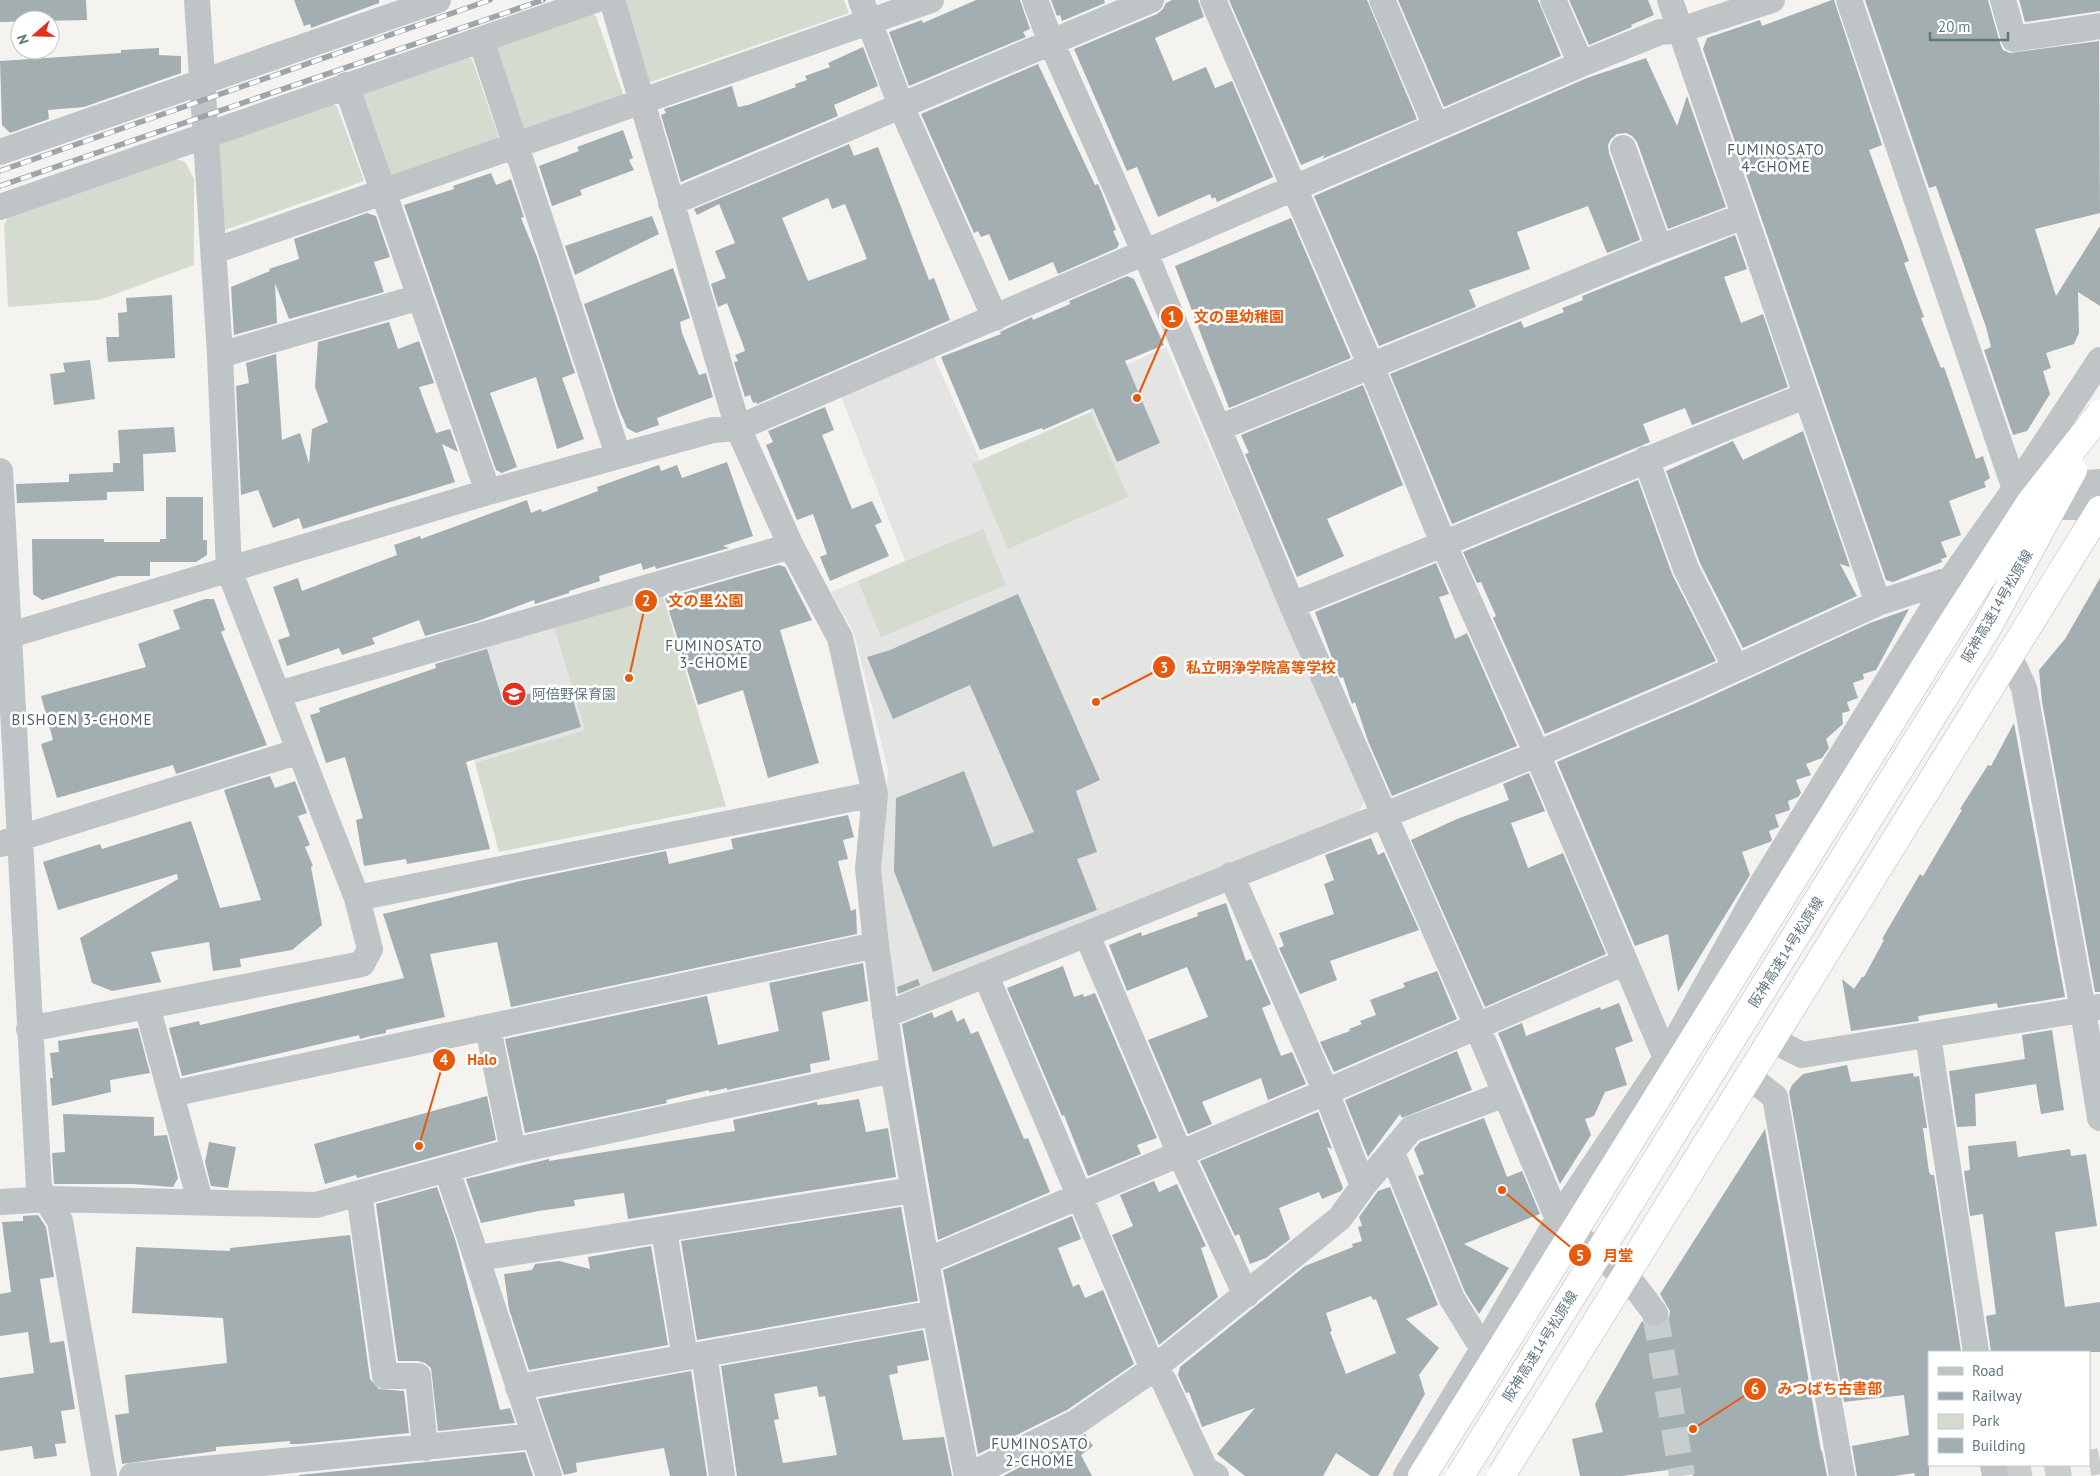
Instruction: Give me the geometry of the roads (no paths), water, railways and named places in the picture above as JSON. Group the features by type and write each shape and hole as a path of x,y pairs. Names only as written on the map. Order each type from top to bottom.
{"highway":[{"path":"1422,1476 1946,633 2030,503 2100,414"},
{"name":"阪神高速14号松原線","path":"1460,1476 1987,628 2100,420"},
{"path":"1501,1476 2100,509"}],"street":[{"path":"29,1029 362,964 370,948 357,898 230,570 220,355 198,0"},
{"path":"0,152 202,80 438,0"},
{"path":"0,207 346,85 596,0"},
{"path":"612,0 738,428 791,546 840,638 875,794 868,869 893,1070 935,1313 968,1476 1075,1424 1153,1369 1340,1218 1363,1186 1411,1129 1505,1094"},
{"path":"214,251 383,190 642,101 866,11 931,0"},
{"path":"1035,0 1050,42 1145,253 1292,605 1475,1022 1558,1219 1633,1284 1655,1313"},
{"path":"671,203 1151,0"},
{"path":"1213,0 1371,366 1444,544 1537,754 1666,1058"},
{"path":"1382,0 1436,126"},
{"path":"1553,0 1581,64"},
{"path":"1670,0 1805,396 1878,603"},
{"path":"4,637 488,492 713,430 738,428 1581,64 1660,32 1680,30 1772,0"},
{"path":"1849,0 2009,498"},
{"path":"2003,0 2014,39 2100,26"},
{"path":"866,11 901,106 995,318"},
{"path":"481,40 618,455"},
{"path":"346,85 488,492"},
{"path":"1623,148 1659,248"},
{"path":"1219,428 1659,248 1744,216"},
{"path":"220,355 420,297"},
{"path":"1406,1476 1483,1349 1558,1219 1666,1058 1763,882 1951,580 2009,498 2100,360"},
{"path":"1292,605 1444,544 1646,459 1805,396"},
{"path":"1646,459 1686,569 1736,668"},
{"path":"0,471 10,841 29,1029 39,1188 60,1220 104,1476"},
{"path":"2009,498 2100,482"},
{"path":"2009,498 2100,509"},
{"path":"1515,1476 2015,668 2100,526"},
{"path":"278,694 791,546"},
{"path":"885,1015 986,976 1384,813 1537,754 1736,668 1878,603 1951,580"},
{"path":"2015,668 2024,688 2092,1009 2100,1118"},
{"path":"10,841 300,751"},
{"path":"357,898 875,794"},
{"path":"1231,875 1326,1092 1363,1186"},
{"path":"1087,935 1180,1154 1246,1295"},
{"path":"171,1094 876,945"},
{"path":"926,1261 1326,1092 1475,1022 1625,962"},
{"path":"986,976 1153,1369 1164,1381 1207,1474"},
{"path":"147,1006 200,1201"},
{"path":"1782,1045 1802,1055 2092,1009"},
{"path":"488,1028 513,1152"},
{"path":"1928,1036 1976,1351"},
{"path":"0,1202 48,1199 316,1205 513,1152 893,1070"},
{"path":"1757,1083 1776,1097 1842,1476"},
{"path":"1392,1153 1452,1299 1483,1349"},
{"path":"447,1171 478,1258 518,1387 549,1476"},
{"path":"478,1258 664,1231 913,1190"},
{"path":"359,1194 385,1376 418,1376 425,1448"},
{"path":"664,1231 722,1476"},
{"path":"518,1387 935,1313"},
{"path":"132,1476 535,1436"}],"tunnel":[{"path":"1655,1313 1682,1476"},
{"path":"2090,1463 2100,1461"},
{"path":"2006,1476 2070,1466"}],"railway":[{"path":"0,171 490,0"},
{"path":"0,186 543,0"}],"place":[{"name":"文の里幼稚園","path":"1137,398"},
{"name":"文の里公園","path":"629,678"},
{"name":"阿倍野保育園","path":"514,694"},
{"name":"私立明浄学院高等学校","path":"1096,702"},
{"name":"Halo","path":"419,1146"},
{"name":"月堂","path":"1502,1190"},
{"name":"みつばち古書部","path":"1693,1429"}],"district":[{"name":"FUMINOSATO 4-CHOME","path":"1776,158"},
{"name":"FUMINOSATO 3-CHOME","path":"714,654"},
{"name":"BISHOEN 3-CHOME","path":"82,720"},
{"name":"FUMINOSATO 2-CHOME","path":"1040,1452"}]}
